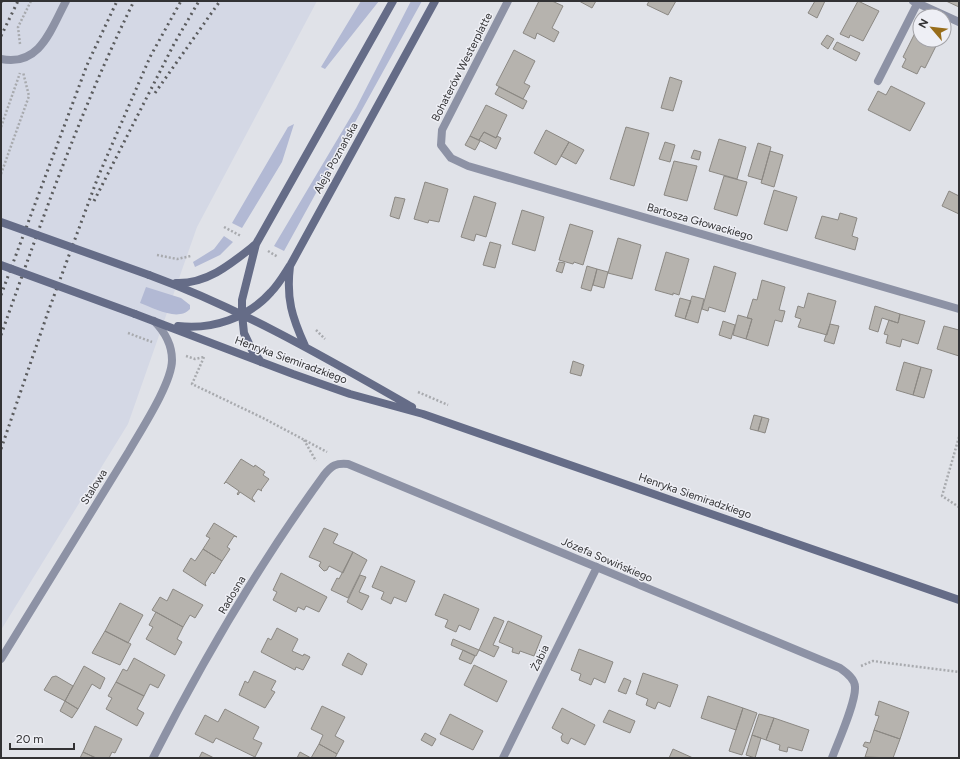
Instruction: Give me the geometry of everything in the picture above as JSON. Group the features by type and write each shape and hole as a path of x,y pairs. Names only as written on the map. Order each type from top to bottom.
{"main road":[{"path":"262,362 252,350 244,334 242,314 242,300 256,244 393,1"},
{"name":"Aleja Poznańska","path":"154,321 175,326 197,327 219,324 252,309 272,292 291,264 435,1"},
{"name":"Henryka Siemiradzkiego","path":"1,222 170,283 242,314 305,346 423,414"},
{"path":"170,283 191,282 210,276 227,266 256,244"},
{"name":"Henryka Siemiradzkiego","path":"291,264 288,283 292,318 305,346"},
{"path":"1,265 154,321"},
{"name":"Henryka Siemiradzkiego","path":"154,321 350,394 423,414 959,600"}],"street":[{"path":"1,59 21,60 36,52 48,36 66,1"},
{"name":"Bohaterów Westerplatte","path":"441,145 442,130 447,119 508,1"},
{"path":"878,81 915,2 959,22"},
{"name":"Bartosza Głowackiego","path":"441,145 444,151 451,158 468,166 959,309"},
{"name":"Stalowa","path":"1,659 129,451 146,421 170,372 172,360 168,342 161,328 154,321"},
{"name":"Radosna","path":"153,758 196,676 275,545 324,475 334,464 348,464"},
{"name":"Józefa Sowińskiego","path":"348,464 840,668 853,681"},
{"name":"Żabia","path":"503,758 597,567"},
{"path":"832,758 853,699 855,686 853,681"}],"path":[{"path":"20,48 18,27 31,1"},
{"path":"1,127 22,69 29,96 1,174"},
{"path":"157,255 177,259 191,256"},
{"path":"314,328 330,344"},
{"path":"204,357 192,384 304,439 348,464"},
{"path":"415,390 455,408"},
{"path":"959,437 942,496 959,507"},
{"path":"304,439 324,475"},
{"path":"853,681 859,667 873,661 959,672"}],"shaded area":[{"path":"1,1 317,1 197,227 128,424 1,630"},
{"path":"361,1 379,1 325,69 321,67"},
{"path":"411,1 422,1 284,251 274,246 356,108"},
{"path":"294,124 282,162 242,228 232,223 288,127"},
{"path":"224,236 233,242 220,255 195,267 193,262 214,249"},
{"path":"146,287 181,298 190,305 190,309 185,313 173,314 159,311 140,303"}],"building":[{"path":"539,1 552,1 563,6 552,28 559,32 554,42 537,33 535,39 523,33"},
{"path":"579,1 596,1 592,8"},
{"path":"649,1 676,1 668,15 647,5"},
{"path":"815,1 825,1 817,18 808,13"},
{"path":"858,1 879,11 863,41 850,35 849,38 840,34"},
{"path":"946,1 959,1 959,7"},
{"path":"827,35 834,39 828,49 821,44"},
{"path":"912,39 912,48 935,48 925,68 921,66 917,74 902,67 906,59 903,57"},
{"path":"837,42 860,53 856,61 833,49"},
{"path":"514,50 535,61 524,83 530,86 523,99 496,85"},
{"path":"670,77 682,81 673,111 661,108"},
{"path":"891,86 925,103 910,131 868,110 878,91 886,95"},
{"path":"499,87 527,101 523,109 495,94"},
{"path":"486,105 507,115 496,138 484,132 479,140 470,136"},
{"path":"626,127 649,133 634,186 610,179"},
{"path":"546,130 569,142 556,165 534,153"},
{"path":"484,132 496,138 497,136 501,138 496,149 479,140"},
{"path":"470,136 480,141 475,150 465,145"},
{"path":"719,139 746,147 737,179 709,171"},
{"path":"569,142 584,150 576,164 561,156"},
{"path":"665,142 675,145 670,162 659,159"},
{"path":"758,143 771,147 762,180 748,176"},
{"path":"694,150 701,152 699,160 691,158"},
{"path":"770,151 783,155 774,187 761,183"},
{"path":"674,161 697,166 687,201 664,195"},
{"path":"724,176 747,182 737,216 714,209"},
{"path":"425,182 448,189 439,222 429,220 428,223 414,219"},
{"path":"774,190 797,197 787,231 764,224"},
{"path":"949,191 959,196 959,214 942,206"},
{"path":"474,196 496,203 486,237 476,234 474,241 461,237"},
{"path":"395,197 405,199 399,219 390,216"},
{"path":"522,210 544,217 535,251 512,244"},
{"path":"840,213 857,218 852,236 858,238 855,250 815,238 822,216 838,220"},
{"path":"570,224 593,231 583,265 559,260"},
{"path":"618,238 641,245 632,279 608,273"},
{"path":"490,242 501,245 495,268 483,265"},
{"path":"666,252 689,259 679,295 673,293 673,295 655,290"},
{"path":"559,262 565,263 562,273 556,271"},
{"path":"587,266 597,269 591,291 581,288"},
{"path":"714,266 736,273 725,312 709,307 708,311 702,309"},
{"path":"597,269 608,272 604,288 593,285"},
{"path":"762,280 785,287 779,310 785,311 782,322 775,320 768,346 746,339 752,319 747,318 753,299 757,300"},
{"path":"808,293 836,301 827,335 798,327 801,319 795,317 798,306 804,308"},
{"path":"692,296 704,299 698,323 685,319"},
{"path":"680,298 691,301 685,319 675,316"},
{"path":"875,306 900,314 898,323 882,318 878,332 869,329"},
{"path":"900,314 925,321 918,344 902,339 900,347 886,343 888,335 884,334 889,320 898,323"},
{"path":"738,315 752,319 746,339 733,335"},
{"path":"723,321 735,325 731,339 719,335"},
{"path":"830,324 839,326 834,344 824,341"},
{"path":"944,326 959,330 959,356 937,349"},
{"path":"573,361 584,365 581,376 570,373"},
{"path":"904,362 921,367 913,395 896,390"},
{"path":"921,367 932,370 924,398 913,395"},
{"path":"754,415 762,417 758,431 750,429"},
{"path":"762,417 769,419 765,433 758,431"},
{"path":"241,459 254,467 255,465 265,472 263,475 269,479 261,490 262,491 258,489 252,498 255,502 240,492 238,495 237,494 239,491 226,482 224,484"},
{"path":"214,523 237,537 234,536 227,547 230,549 222,561 203,549 210,538 206,536"},
{"path":"324,528 338,534 333,543 353,552 343,573 329,566 327,570 324,571 319,566 321,562 309,557"},
{"path":"203,549 222,561 214,574 212,572 205,583 206,586 183,571 191,558 195,561"},
{"path":"353,552 367,560 348,598 331,590 337,578 339,579"},
{"path":"381,566 415,581 406,602 394,597 391,604 381,599 384,592 372,587"},
{"path":"281,573 327,597 319,612 306,606 304,610 298,607 296,612 273,600 277,592 273,590"},
{"path":"360,575 366,577 359,592 369,596 362,610 347,602"},
{"path":"173,589 203,605 195,618 190,615 183,627 152,610 160,597 167,601"},
{"path":"444,594 479,609 470,630 459,625 456,632 445,627 448,620 435,615"},
{"path":"120,603 143,615 128,643 105,631"},
{"path":"156,612 183,627 177,639 182,642 175,655 146,639 153,627 149,625"},
{"path":"494,617 504,621 493,645 499,647 494,657 479,650"},
{"path":"508,621 542,636 534,656 520,651 519,654 512,652 513,648 499,642"},
{"path":"277,628 298,639 292,651 303,656 304,654 310,657 303,670 296,667 295,670 261,652 268,638 271,640"},
{"path":"105,631 131,644 120,665 92,653"},
{"path":"453,639 479,650 476,656 451,645"},
{"path":"579,649 613,662 605,683 594,678 591,685 579,680 581,674 571,670"},
{"path":"463,650 475,656 471,664 459,659"},
{"path":"348,653 367,664 362,675 342,665"},
{"path":"134,658 165,675 158,688 150,684 144,696 116,682 123,669 127,671"},
{"path":"474,665 507,681 497,702 464,685"},
{"path":"84,666 105,678 100,689 92,684 78,709 65,701"},
{"path":"254,671 276,681 271,690 275,692 265,708 239,695 245,681 248,683"},
{"path":"643,673 678,685 670,707 658,702 655,709 646,705 648,699 636,694"},
{"path":"56,676 73,686 65,701 44,690 52,677"},
{"path":"624,678 631,681 626,694 618,691"},
{"path":"116,682 144,696 137,709 144,713 137,726 106,709 112,698 108,696"},
{"path":"708,696 743,708 736,730 701,718"},
{"path":"65,701 78,709 72,718 60,711"},
{"path":"879,701 909,712 900,739 874,730 879,716 875,715"},
{"path":"322,706 345,717 335,736 344,741 337,754 319,744 323,735 311,729"},
{"path":"562,708 595,725 585,745 571,738 568,744 562,741 561,737 563,734 552,728"},
{"path":"743,708 757,713 742,755 729,751"},
{"path":"225,709 259,727 253,739 262,743 255,757 216,738 213,743 195,734 205,715 218,722"},
{"path":"609,710 635,721 630,733 603,722"},
{"path":"450,714 483,731 473,750 440,734"},
{"path":"759,714 774,718 766,740 752,735"},
{"path":"774,718 809,730 802,751 788,747 787,752 779,750 780,745 766,740"},
{"path":"95,726 122,739 115,753 112,752 109,758 96,758 83,752"},
{"path":"874,730 900,739 893,758 865,757 868,748 863,746 865,742 870,743"},
{"path":"425,733 436,739 432,746 421,740"},
{"path":"752,735 761,738 755,758 746,755"},
{"path":"319,744 337,754 335,758 311,758"},
{"path":"673,749 693,758 669,758"},
{"path":"83,752 96,758 80,758"},
{"path":"202,752 214,758 199,758"},
{"path":"300,752 311,758 297,758"}],"railway":[{"path":"1,36 18,1"},
{"path":"1,295 87,65 117,1"},
{"path":"1,335 79,124 96,83 134,1"},
{"path":"1,449 48,312 98,177 150,57 181,1"},
{"path":"94,201 174,44 199,1"},
{"path":"155,93 220,1"}]}
